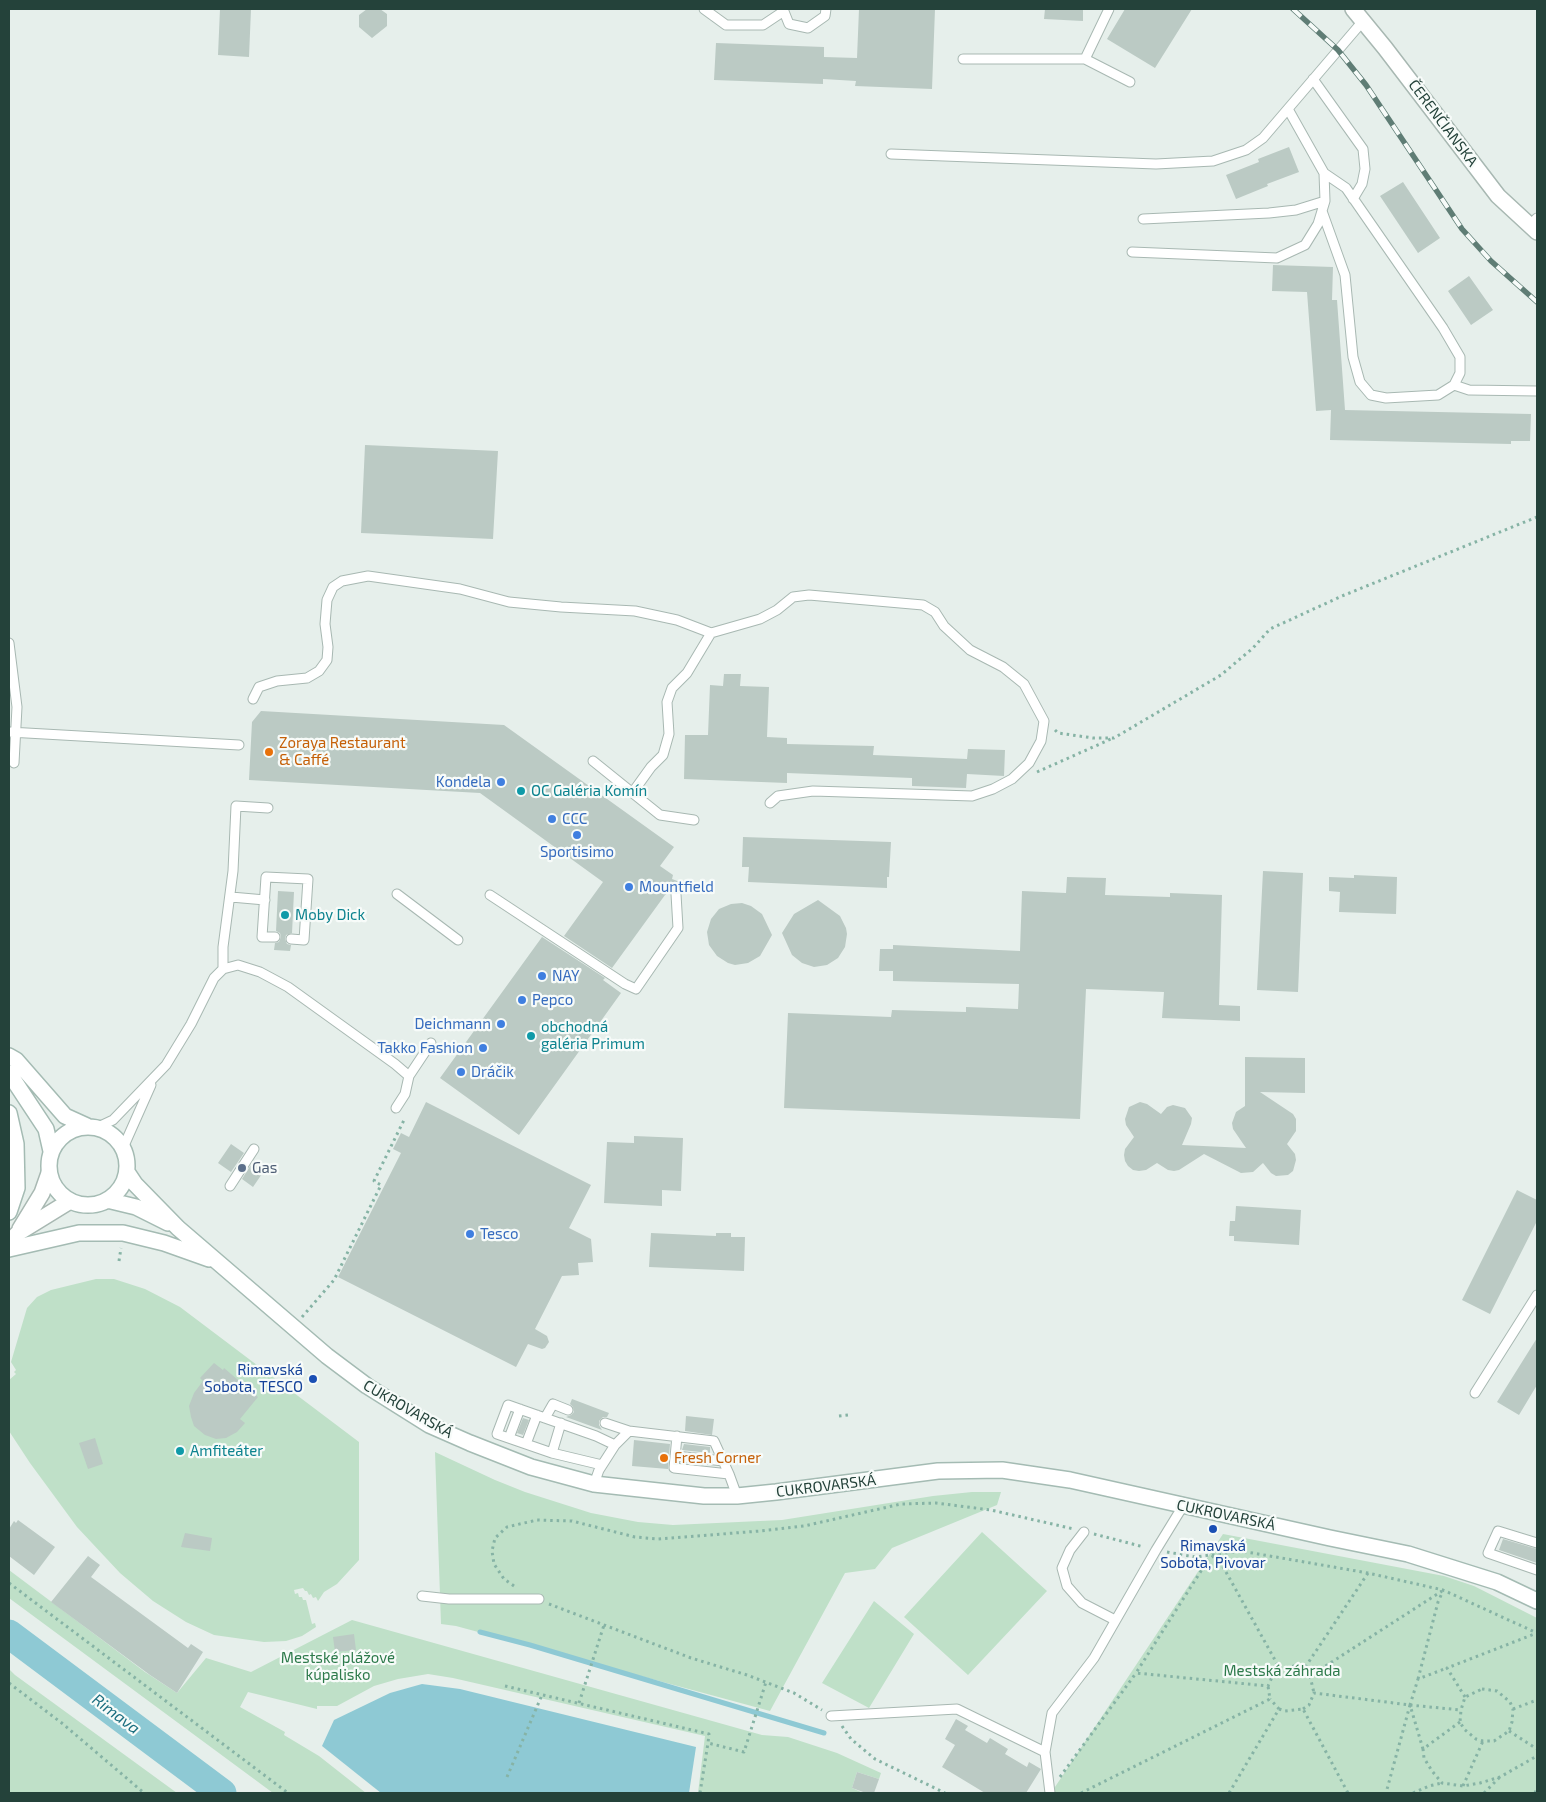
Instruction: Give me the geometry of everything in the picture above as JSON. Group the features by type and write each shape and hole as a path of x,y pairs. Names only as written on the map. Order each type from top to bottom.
{"main road":[{"name":"ČERENČIANSKA","path":"1353,9 1498,196 1535,225"},
{"path":"9,1056 16,1060 65,1116 108,1132 117,1139 123,1148"},
{"path":"9,1074 46,1129 51,1151"},
{"path":"9,1113 16,1144 17,1188 9,1212"},
{"path":"14,1237 70,1201 60,1194 53,1184 48,1162 51,1151 59,1138 72,1129 93,1127"},
{"name":"CUKROVARSKÁ","path":"123,1148 127,1160 127,1172 135,1184 178,1228 326,1356 368,1386 429,1425 531,1467 594,1484 704,1496 737,1496 938,1472 1002,1470 1070,1480 1408,1554 1496,1582 1537,1601"},
{"path":"107,1200 117,1193 127,1172"},
{"path":"14,1237 42,1193 49,1173"},
{"name":"CUKROVARSKÁ","path":"70,1201 82,1205 95,1205 107,1200 136,1207 178,1228"},
{"path":"9,1249 79,1233 122,1233 164,1243 218,1263"}],"lane":[{"path":"704,9 726,25 763,25 783,10 789,24 808,28 825,16 826,9"},
{"path":"1085,59 1108,9"},
{"path":"891,154 1156,164 1213,161 1246,150 1263,138 1363,21"},
{"path":"963,59 1085,59 1130,82"},
{"path":"1313,79 1363,150 1365,169 1362,184 1354,198"},
{"path":"1288,109 1324,173 1346,188 1354,198 1443,328 1460,358 1460,373 1454,385 1438,395 1386,398 1371,396 1360,382 1354,357 1345,275 1322,211"},
{"path":"1132,252 1276,258 1305,245 1318,224 1325,201 1324,173"},
{"path":"1143,219 1296,210 1325,201"},
{"path":"1454,385 1469,390 1537,391"},
{"path":"253,699 258,688 277,681 307,678 319,670 327,660 326,600 333,587 342,581 368,576 460,589 509,602 635,611 677,620 710,632 760,619 777,610 792,597 808,595 923,605 935,612 944,626 970,650 1003,667 1024,684 1044,721 1041,741 1029,763 1012,779 993,789 972,796 813,791 778,796 770,803"},
{"path":"632,792 663,754 669,734 668,702 672,688 687,674 710,632"},
{"path":"9,643 17,707 12,733 14,763"},
{"path":"12,733 239,745"},
{"path":"593,761 660,815 694,820"},
{"path":"223,969 223,947 231,896 236,806 268,808"},
{"path":"275,938 262,937 266,877 308,879 304,940 291,939"},
{"path":"397,894 458,940"},
{"path":"490,895 625,984 636,989 678,928 676,894"},
{"path":"231,896 265,900"},
{"path":"93,1127 113,1120 153,1080 166,1065 191,1024 214,978 223,969 238,965 260,972 288,987 409,1076"},
{"path":"396,1108 405,1094 409,1076 431,1043"},
{"path":"123,1148 153,1080"},
{"path":"230,1186 254,1149"},
{"path":"1475,1393 1537,1295"},
{"path":"526,1444 541,1416 553,1404 568,1410"},
{"path":"602,1465 552,1453 497,1434 508,1406 596,1436 615,1445"},
{"path":"509,1438 520,1410"},
{"path":"605,1423 629,1431 714,1441 737,1496"},
{"path":"552,1453 561,1424"},
{"path":"594,1484 602,1465 615,1445 629,1431"},
{"path":"677,1436 674,1468 729,1474"},
{"path":"675,1456 724,1462"},
{"path":"1050,1793 1045,1752 1052,1713 1094,1658 1183,1506"},
{"path":"1537,1544 1498,1531 1488,1553 1537,1570"},
{"path":"1084,1532 1070,1550 1062,1568 1067,1586 1082,1603 1115,1620"},
{"path":"422,1596 449,1599 539,1599"},
{"path":"831,1716 957,1709 1045,1752"}],"path":[{"path":"1012,779 1043,771 1114,738 1221,674 1253,648 1270,629 1342,596 1537,517"},
{"path":"1044,721 1058,733 1093,738 1114,738"},
{"path":"438,1057 448,1043"},
{"path":"300,1319 334,1280 381,1184 374,1181 405,1116"},
{"path":"119,1261 122,1240"},
{"path":"839,1416 848,1415"},
{"path":"516,1588 504,1579 494,1564 492,1552 495,1538 507,1527 537,1520 572,1521 635,1537 658,1539 804,1526 901,1504 936,1503 991,1510 1056,1524 1156,1550 1195,1557 1241,1551 1368,1573 1443,1590 1537,1633"},
{"path":"1216,1554 1280,1669"},
{"path":"1060,1778 1136,1673 1208,1560 1216,1554"},
{"path":"1304,1669 1368,1573"},
{"path":"9,1583 288,1793"},
{"path":"1310,1676 1443,1590"},
{"path":"1386,1793 1438,1602 1443,1590"},
{"path":"539,1599 691,1658 766,1682 794,1694 831,1716 841,1725 851,1739 875,1759 945,1793"},
{"path":"579,1703 604,1625"},
{"path":"1418,1679 1537,1633"},
{"path":"1294,1666 1304,1669 1310,1676 1314,1693 1309,1705 1303,1709 1285,1711 1270,1699 1268,1686 1273,1675 1280,1669 1294,1666"},
{"path":"1447,1668 1465,1698"},
{"path":"1136,1673 1268,1686"},
{"path":"708,1743 744,1752 766,1682"},
{"path":"9,1683 63,1724 144,1793"},
{"path":"506,1686 709,1734 700,1793"},
{"path":"1490,1689 1497,1691 1510,1702 1513,1709 1509,1731 1494,1741 1483,1741 1470,1735 1460,1722 1465,1698 1476,1690 1490,1689"},
{"path":"1314,1693 1461,1710"},
{"path":"507,1777 542,1694"},
{"path":"1081,1793 1270,1699"},
{"path":"1513,1709 1537,1700"},
{"path":"1410,1705 1424,1758 1442,1783"},
{"path":"1228,1793 1279,1708"},
{"path":"1303,1709 1348,1793"},
{"path":"1423,1749 1460,1722"},
{"path":"1509,1731 1537,1749"},
{"path":"1463,1786 1483,1741"},
{"path":"1413,1793 1442,1783 1463,1786 1480,1783 1500,1777 1537,1756"},
{"path":"1484,1793 1500,1777"},
{"path":"1535,1793 1537,1787"}],"green space":[{"path":"96,1279 114,1279 145,1289 180,1307 359,1442 359,1560 337,1584 324,1592 318,1601 316,1597 313,1598 303,1588 294,1590 295,1594 298,1593 299,1597 306,1600 312,1624 315,1623 316,1627 302,1636 286,1641 264,1642 214,1635 186,1622 153,1601 120,1573 77,1527 9,1431 9,1380 16,1374 14,1372 16,1370 11,1362 27,1308 37,1297 51,1290"},
{"path":"435,1452 525,1492 591,1513 638,1522 673,1525 782,1520 933,1496 972,1492 1001,1492 997,1505 892,1548 875,1569 845,1573 770,1711 456,1626 441,1624"},
{"path":"982,1532 1047,1591 968,1675 904,1617"},
{"name":"Mestská záhrada","path":"1223,1534 1444,1576 1474,1586 1537,1618 1537,1793 1051,1793"},
{"name":"Mestské plážové kúpalisko","path":"9,1570 145,1672 177,1693 206,1658 251,1672 352,1620 762,1735 788,1737 837,1753 881,1773 879,1779 857,1772 852,1788 860,1793 698,1793 705,1736 453,1678 428,1674 398,1679 374,1686 337,1706 317,1706 317,1709 248,1692 240,1707 285,1732 284,1735 319,1756 366,1793 273,1793 9,1598"},
{"path":"874,1601 914,1634 869,1708 822,1683"},
{"path":"9,1669 15,1675 177,1793 9,1793"}],"water":[{"path":"422,1684 460,1689 696,1747 689,1793 381,1793 322,1746 334,1720 390,1693"}],"building":[{"path":"220,9 251,9 249,57 218,55"},
{"path":"367,9 380,9 387,14 387,26 372,38 359,27 359,15"},
{"path":"859,9 935,9 932,89 855,86 856,81 823,79 823,84 714,80 716,43 824,47 824,57 857,58"},
{"path":"1045,9 1083,9 1083,21 1044,19"},
{"path":"1125,9 1192,9 1155,68 1107,39"},
{"path":"1289,147 1299,172 1267,184 1268,186 1236,199 1226,175 1259,162 1258,159"},
{"path":"1403,182 1440,238 1418,253 1380,196"},
{"path":"1273,265 1333,267 1332,300 1337,300 1345,410 1531,414 1530,441 1511,441 1511,444 1330,440 1331,410 1316,411 1307,292 1272,291"},
{"path":"1469,276 1493,310 1471,325 1448,291"},
{"path":"365,445 498,451 493,539 361,533"},
{"path":"724,674 741,674 740,686 769,687 767,737 787,738 787,744 874,746 873,755 967,759 968,749 1005,750 1004,776 967,774 966,788 912,786 912,778 787,773 787,783 684,779 685,735 708,735 710,685 723,686"},
{"name":"OC Galéria Komín","path":"261,711 504,725 674,847 660,866 673,875 672,879 680,882 665,895 612,968 564,936 603,882 480,793 249,780 252,722"},
{"path":"743,837 891,842 887,888 748,882 749,867 742,867"},
{"path":"1263,871 1303,873 1298,992 1257,990"},
{"path":"1354,875 1397,877 1396,914 1339,912 1340,892 1329,891 1329,877 1354,878"},
{"path":"1067,877 1106,878 1105,895 1170,897 1170,893 1222,895 1219,1005 1240,1006 1240,1021 1162,1018 1164,992 1086,989 1080,1119 784,1108 788,1013 891,1017 892,1010 966,1012 966,1007 1018,1009 1019,984 893,981 893,971 879,971 880,949 893,949 893,945 1020,951 1022,891 1066,893"},
{"name":"Moby Dick","path":"278,891 294,892 292,933 286,935 285,939 287,944 291,945 290,951 274,950 275,943 279,942 281,937 280,933 276,931"},
{"path":"818,900 840,916 847,934 845,947 838,958 827,965 814,967 802,963 792,955 782,933 794,914"},
{"path":"742,903 751,906 762,914 772,935 760,956 748,963 735,965 717,956 709,945 707,932 711,919 719,909 731,904"},
{"name":"obchodná galéria Primum","path":"542,937 605,978 603,980 621,993 519,1135 440,1078"},
{"path":"1245,1057 1305,1058 1305,1093 1260,1092 1293,1114 1296,1119 1296,1131 1287,1144 1295,1154 1296,1160 1293,1171 1288,1175 1276,1176 1263,1163 1253,1172 1241,1173 1204,1154 1179,1170 1174,1171 1168,1170 1157,1163 1146,1170 1139,1171 1133,1170 1128,1166 1125,1161 1125,1149 1134,1137 1126,1125 1125,1119 1129,1107 1140,1102 1147,1104 1161,1114 1167,1107 1173,1105 1185,1108 1192,1118 1182,1145 1246,1148 1233,1129 1232,1123 1236,1112 1245,1106"},
{"name":"Tesco","path":"426,1102 591,1185 569,1228 591,1239 593,1262 578,1263 579,1275 562,1276 535,1329 547,1336 549,1342 542,1349 528,1344 516,1367 338,1277 401,1153 393,1149 401,1133 409,1137"},
{"path":"634,1136 683,1138 681,1191 662,1190 662,1206 604,1203 607,1142 634,1143"},
{"path":"231,1144 244,1153 231,1172 218,1163"},
{"path":"254,1160 266,1168 253,1187 242,1179"},
{"path":"1517,1190 1537,1200 1537,1221 1490,1314 1462,1300"},
{"path":"1236,1206 1301,1210 1299,1245 1234,1241 1234,1236 1229,1236 1230,1221 1235,1221"},
{"path":"651,1233 716,1236 716,1233 731,1233 731,1237 745,1237 744,1271 649,1267"},
{"path":"1537,1338 1537,1385 1519,1415 1497,1402"},
{"path":"214,1363 223,1370 224,1368 258,1397 240,1419 245,1423 237,1432 226,1438 216,1439 205,1435 194,1426 189,1406 194,1393 203,1381 200,1378"},
{"path":"572,1399 609,1413 607,1417 603,1417 599,1421 602,1430 566,1417 574,1412 570,1404"},
{"path":"686,1416 714,1419 712,1435 685,1431"},
{"path":"523,1418 529,1420 523,1435 517,1433"},
{"path":"95,1438 103,1464 88,1469 79,1443"},
{"path":"634,1440 670,1444 668,1469 632,1466"},
{"path":"684,1444 710,1447 710,1453 682,1450"},
{"path":"18,1520 55,1547 34,1575 9,1556 9,1529 14,1521 16,1523"},
{"path":"185,1533 212,1538 210,1551 181,1547"},
{"path":"1503,1539 1537,1549 1537,1563 1499,1550"},
{"path":"88,1556 100,1565 91,1577 188,1648 191,1644 203,1652 177,1693 51,1602"},
{"path":"354,1634 356,1650 335,1652 333,1637"},
{"path":"956,1719 968,1726 965,1730 987,1743 990,1738 1008,1749 1005,1754 1027,1767 1029,1762 1041,1769 1026,1793 985,1793 942,1767 955,1745 945,1739"},
{"path":"857,1772 879,1779 874,1793 866,1793 852,1788"}],"waterway":[{"path":"480,1632 530,1645 824,1733"},
{"name":"Rimava","path":"9,1634 222,1793"}],"railway":[{"path":"1293,9 1338,50 1366,85 1462,229 1491,261 1537,302"}],"place":[{"name":"Zoraya Restaurant & Caffé","path":"269,752"},
{"name":"Kondela","path":"501,782"},
{"name":"OC Galéria Komín","path":"521,791"},
{"name":"CCC","path":"552,819"},
{"name":"Sportisimo","path":"577,835"},
{"name":"Mountfield","path":"629,887"},
{"name":"Moby Dick","path":"285,915"},
{"name":"NAY","path":"542,976"},
{"name":"Pepco","path":"522,1000"},
{"name":"Deichmann","path":"501,1024"},
{"name":"obchodná galéria Primum","path":"531,1036"},
{"name":"Takko Fashion","path":"483,1048"},
{"name":"Dráčik","path":"461,1072"},
{"name":"Gas","path":"242,1168"},
{"name":"Tesco","path":"470,1234"},
{"name":"Rimavská Sobota, TESCO","path":"313,1379"},
{"name":"Amfiteáter","path":"180,1451"},
{"name":"Fresh Corner","path":"664,1458"},
{"name":"Rimavská Sobota, Pivovar","path":"1213,1529"}]}
